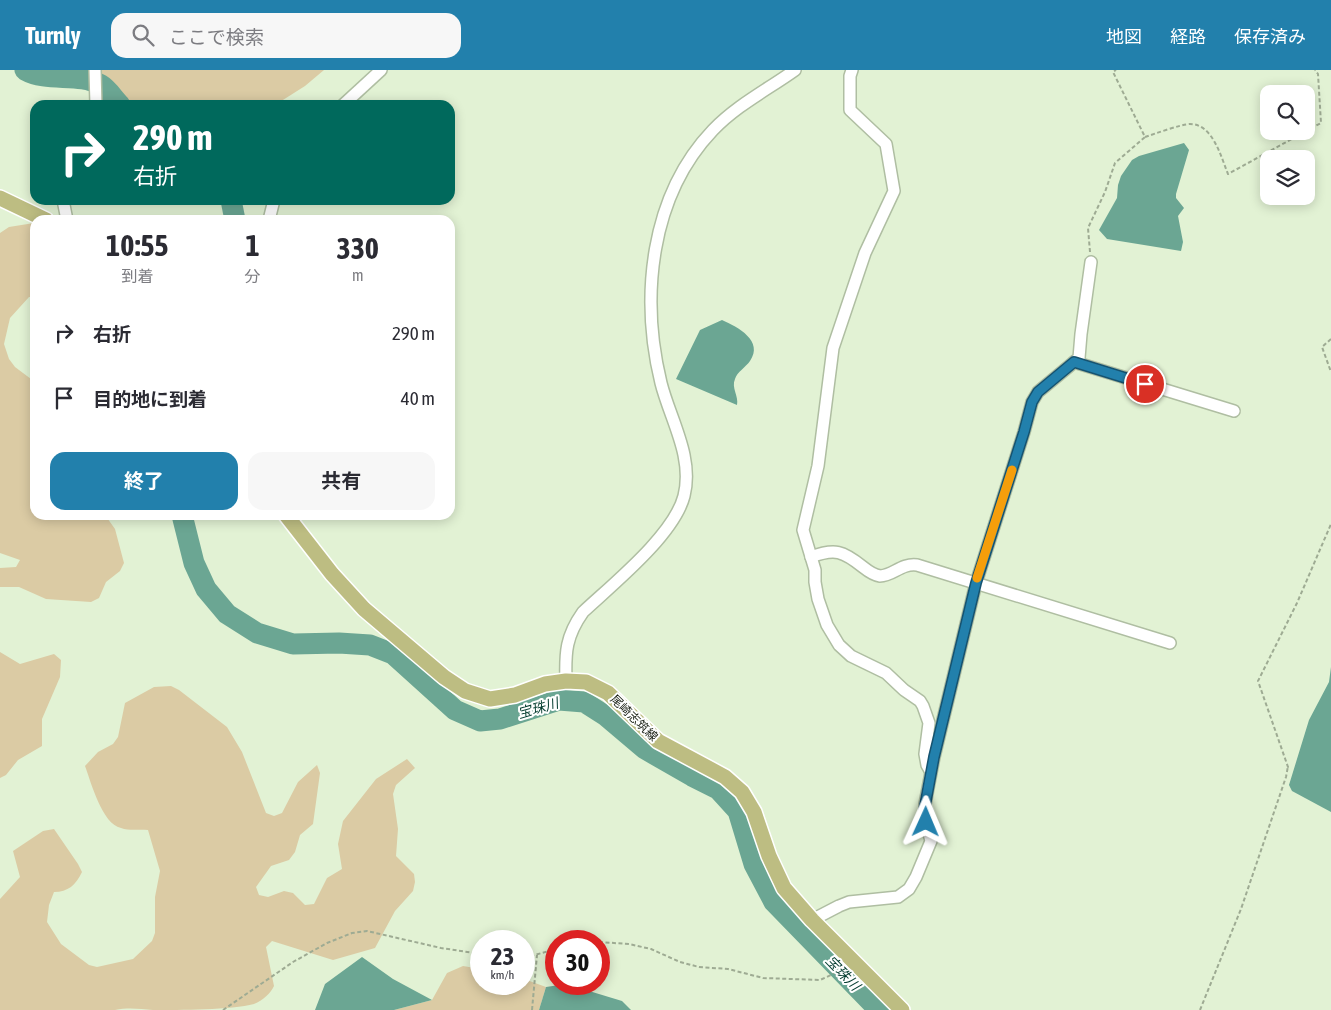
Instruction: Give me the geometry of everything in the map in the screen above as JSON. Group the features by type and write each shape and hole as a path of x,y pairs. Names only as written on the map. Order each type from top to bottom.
{"main road":[{"path":"0,198 36,215"},
{"name":"尾崎志筑線","path":"290,520 332,574 364,609 444,677 465,691 490,698 515,695 545,684 566,681 586,682 608,693 658,742 725,777 742,792 754,812 769,856 784,888 812,920 902,1010"}],"street":[{"path":"95,70 96,100"},
{"path":"348,100 381,70"},
{"path":"566,681 568,643 577,622 584,612 664,533 677,514 684,496 686,481 684,457 661,383 652,316 655,256 664,210 678,176 713,130 732,112 795,70"},
{"path":"852,70 850,76 850,110 886,144 894,191 865,253 833,348 818,466 803,530 815,570 818,599 827,625 840,645 851,656 886,673 904,690 920,701 923,706 928,723 925,754 927,765 931,772"},
{"path":"812,920 844,903 893,898 902,895 909,889 916,877 931,841 924,811 931,772 976,583 1032,402 1038,392 1079,358 1091,262"},
{"path":"1074,362 1234,411"},
{"path":"811,557 832,551 846,555 867,571 878,575 886,575 910,564 1170,643"}],"path":[{"path":"1116,70 1113,72 1145,137"},
{"path":"1091,262 1088,228 1105,192 1115,163 1145,137 1190,124 1206,129 1214,141 1228,174 1321,123 1318,74 1315,70"},
{"path":"1331,339 1322,346 1331,372"},
{"path":"1200,1010 1241,909 1288,767 1258,681 1296,603 1331,524"},
{"path":"223,1010 293,962 327,943 352,933 367,931 441,948 470,952"},
{"path":"610,943 650,948 680,962 699,967 728,969 763,978 820,980 831,975 843,962"},
{"path":"532,1010 537,955 545,952"}],"shaded area":[{"path":"95,70 324,70 305,86 283,100 99,99"},
{"path":"30,224 30,297 10,318 4,344 9,359 15,367 30,378 30,520 109,520 115,529 124,563 120,571 106,582 99,598 91,602 46,599 19,587 0,587 0,568 16,567 20,560 0,553 0,233 9,227"},
{"path":"0,652 20,664 54,654 61,660 60,677 42,719 42,746 18,760 6,775 0,778"},
{"path":"171,686 227,727 242,752 266,813 274,816 282,813 298,782 317,765 320,773 313,824 300,835 295,852 289,860 271,866 256,887 259,895 268,897 284,891 293,893 305,905 314,904 327,878 342,869 338,844 343,821 376,779 407,759 415,768 396,785 393,794 398,829 396,856 414,874 413,891 395,911 375,948 333,960 272,941 266,947 274,986 266,996 254,1004 191,1010 130,1008 115,1010 0,1010 0,899 20,877 13,851 43,831 54,829 82,872 71,887 63,891 54,892 49,905 47,922 61,944 89,965 97,967 133,959 152,941 155,933 155,897 160,871 148,830 124,829 114,825 108,819 98,802 85,766 98,752 113,744 118,737 125,703 154,687"},
{"path":"463,966 470,967 470,995 535,995 535,983 545,987 545,990 539,1010 394,1010 432,1000 447,973"}],"water":[{"path":"1184,143 1189,150 1176,194 1176,198 1184,208 1178,216 1183,242 1181,251 1107,239 1099,230 1117,198 1121,176 1132,160 1139,156"},
{"path":"722,320 742,331 752,341 754,347 750,361 736,376 734,382 737,405 676,379 700,330"},
{"path":"1331,667 1331,812 1292,791 1289,785 1309,720 1329,682"},
{"path":"362,957 393,979 432,1000 394,1010 315,1010 325,984"},
{"path":"545,990 545,995 602,995 622,1001 631,1010 539,1010"}],"waterway":[{"name":"宝珠川","path":"25,70 43,76 92,81 104,87 116,100"},
{"name":"宝珠川","path":"232,205 234,215"},
{"name":"宝珠川","path":"183,520 194,563 206,589 227,614 257,633 293,644 339,643 370,645 393,654 455,710 480,721 500,719 559,700 584,702 606,716 645,749 718,789 738,811 754,864 774,902 879,1010"}],"slow traffic":[{"path":"977,578 1012,470"}],"route":[{"path":"926,822 924,811 934,757 976,583 1035,395 1074,362 1145,384"}]}
